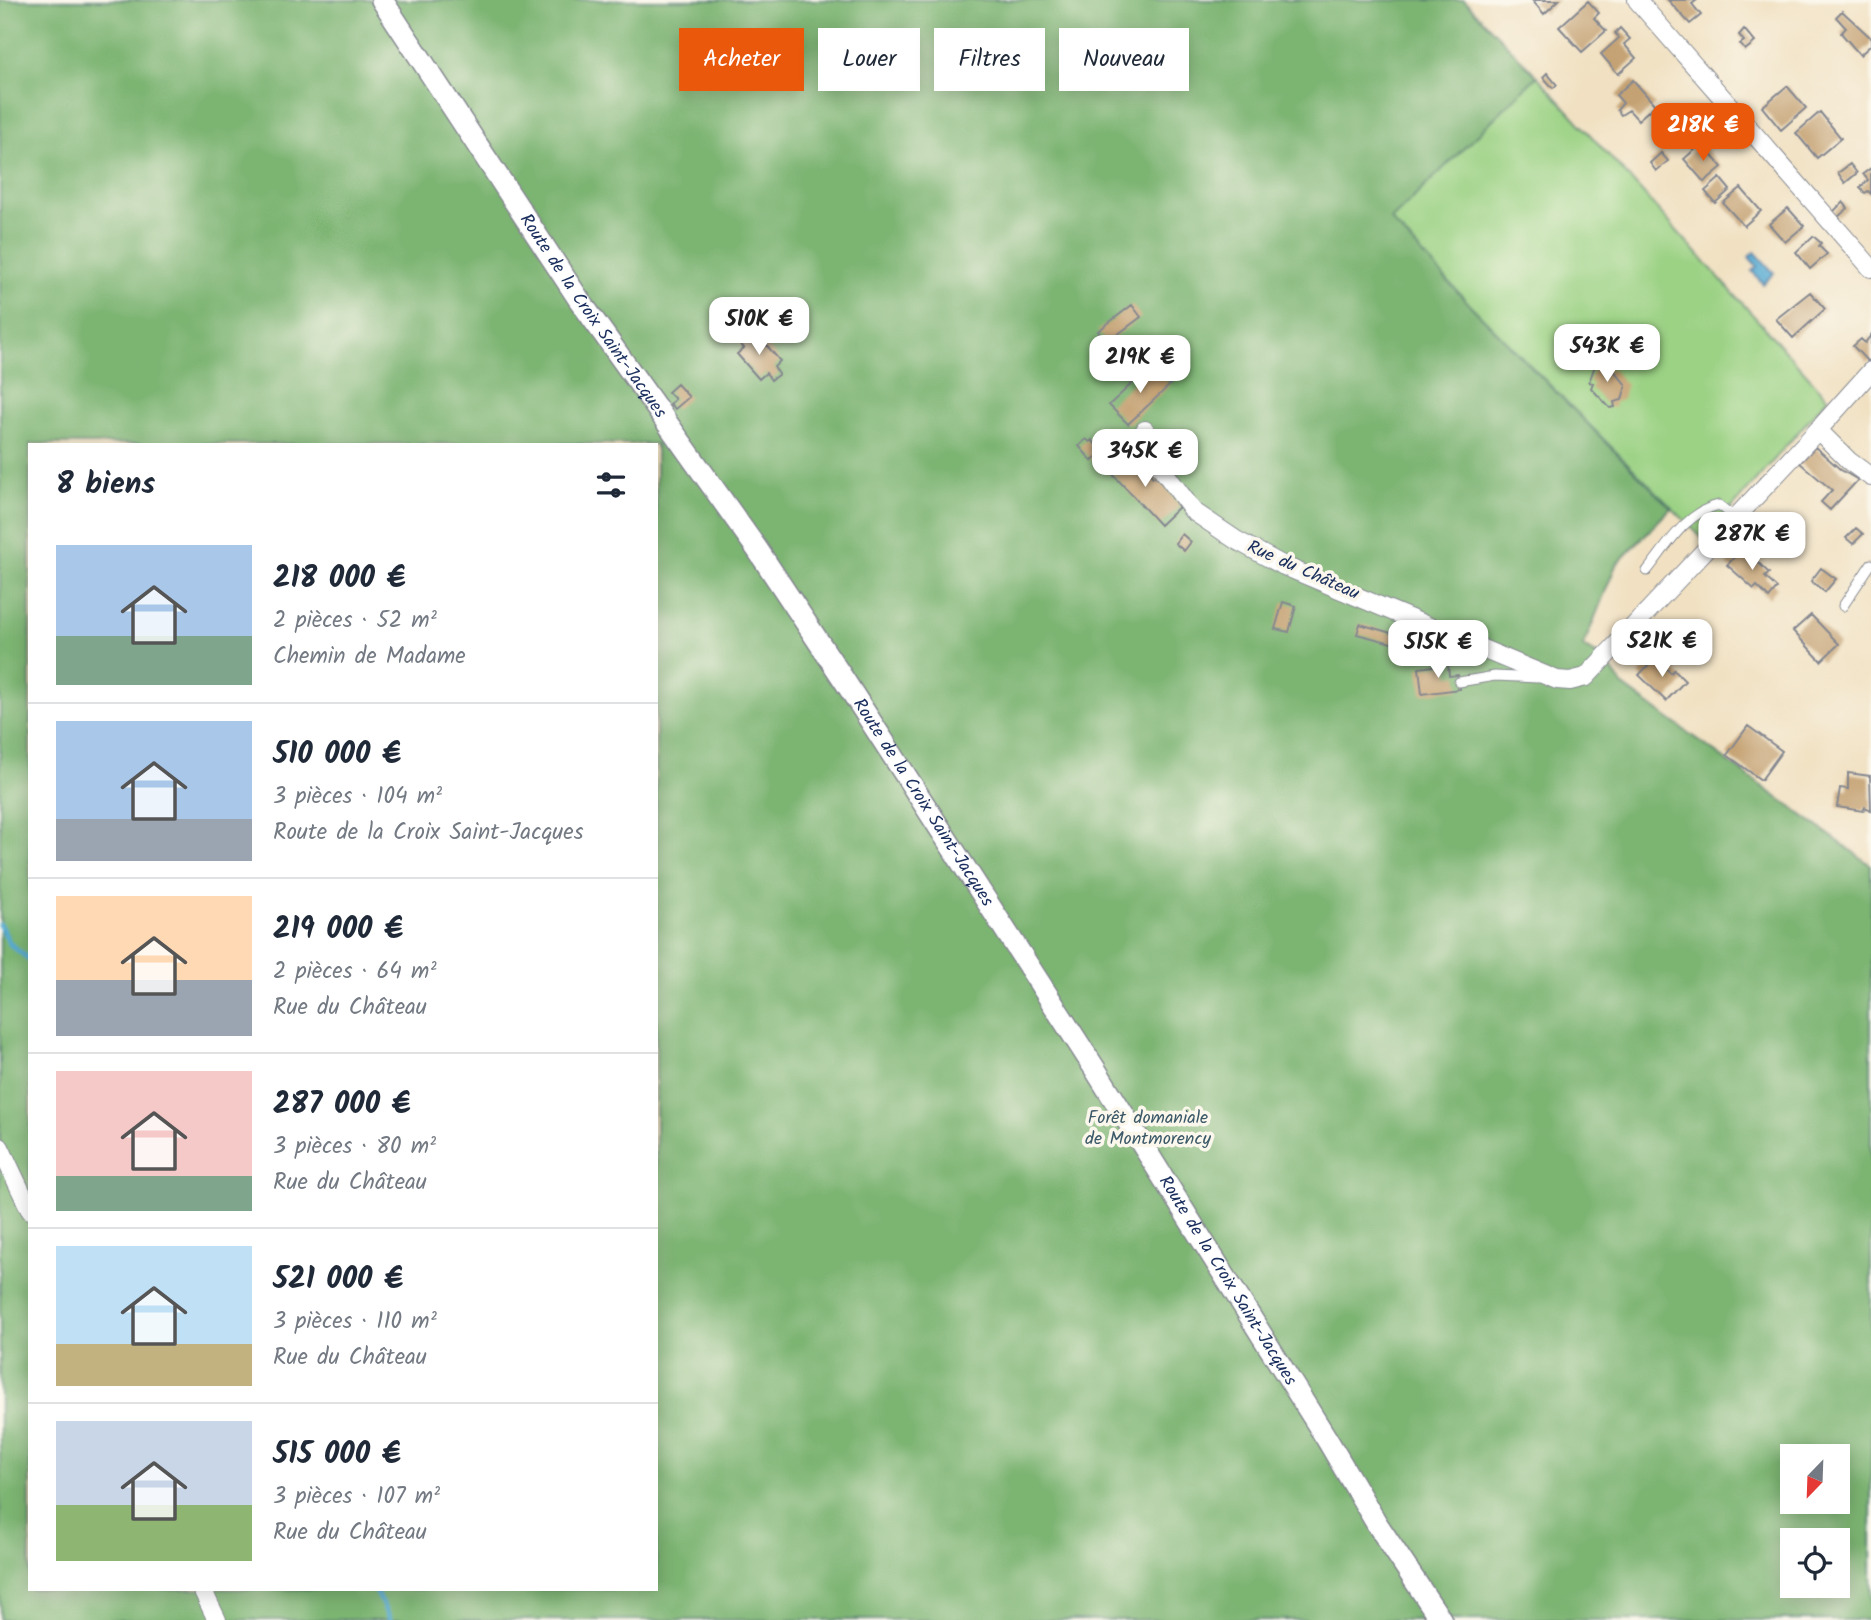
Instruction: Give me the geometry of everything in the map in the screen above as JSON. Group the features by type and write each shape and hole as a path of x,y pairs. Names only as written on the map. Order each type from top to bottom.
{"street":[{"name":"Route de la Croix Saint-Jacques","path":"382,0 578,298 757,549 844,680 1095,1069 1377,1524 1441,1620"},
{"path":"1637,0 1871,268"},
{"path":"1557,680 1570,681 1586,677 1871,370"},
{"name":"Rue du Château","path":"1145,430 1157,462 1193,511 1236,540 1284,566 1557,680"},
{"path":"1818,430 1849,461 1871,477"},
{"path":"0,1147 28,1206"},
{"path":"203,1591 216,1620"}],"lane":[{"path":"1647,570 1690,518 1704,508 1719,505 1736,518"},
{"path":"1843,606 1871,565"},
{"path":"1459,682 1495,676 1557,680"}],"green space":[{"name":"Forêt domaniale de Montmorency","path":"0,0 1464,0 1537,76 1391,220 1470,305 1671,508 1616,565 1583,647 1604,658 1622,685 1871,865 1871,1620 0,1620"},
{"path":"1537,76 1828,398 1704,540 1470,305 1390,219"}],"water":[{"path":"1755,252 1774,273 1763,284 1752,271 1757,266 1749,257"}],"building":[{"path":"1532,0 1559,0 1544,14"},
{"path":"1668,0 1697,0 1692,4 1701,15 1690,24"},
{"path":"1588,1 1599,13 1594,18 1606,31 1582,52 1559,27"},
{"path":"1842,11 1871,38 1871,45 1860,55 1841,33 1846,28 1836,17"},
{"path":"1620,28 1630,39 1624,44 1636,58 1618,74 1601,54 1619,38 1615,33"},
{"path":"1744,29 1755,42 1745,50 1740,44 1744,41 1739,35"},
{"path":"1547,73 1557,85 1553,88 1543,77"},
{"path":"1633,80 1655,105 1638,120 1629,110 1621,115 1617,110 1623,103 1616,95"},
{"path":"1787,86 1806,108 1781,130 1762,107"},
{"path":"1673,109 1692,131 1673,147 1654,125"},
{"path":"1820,112 1841,138 1817,158 1796,133"},
{"path":"1701,144 1722,167 1704,182 1684,159"},
{"path":"1661,153 1668,161 1656,171 1650,163"},
{"path":"1850,164 1857,173 1845,183 1838,173"},
{"path":"1871,168 1871,194 1860,188 1868,180 1863,174"},
{"path":"1720,178 1730,190 1715,203 1705,191"},
{"path":"1741,188 1761,211 1744,226 1723,203"},
{"path":"1843,202 1848,208 1838,217 1833,212"},
{"path":"1788,208 1804,226 1785,242 1769,224"},
{"path":"1813,236 1827,254 1810,269 1796,252"},
{"path":"1810,292 1825,309 1793,338 1776,319"},
{"path":"1132,305 1141,317 1106,343 1098,331"},
{"path":"746,335 751,341 758,335 780,361 774,367 779,374 771,380 766,373 759,379 737,354 744,348 738,342"},
{"path":"1871,335 1871,359 1868,362 1853,346 1861,339 1865,343"},
{"path":"1606,361 1608,370 1613,369 1626,385 1622,400 1614,402 1615,407 1610,408 1591,388 1593,383 1589,382 1596,363"},
{"path":"1152,365 1170,385 1128,424 1109,405"},
{"path":"677,384 689,397 675,409 670,404 675,399 668,392"},
{"path":"1086,439 1090,442 1092,440 1099,448 1097,450 1100,454 1092,461 1079,446"},
{"path":"1815,447 1841,470 1858,480 1830,510 1821,502 1832,490 1800,463"},
{"path":"1134,456 1153,477 1159,478 1180,506 1160,525 1108,469 1119,458 1125,464"},
{"path":"1856,528 1863,534 1853,544 1846,538"},
{"path":"1182,534 1191,542 1184,551 1175,543"},
{"path":"1743,548 1769,573 1765,577 1777,588 1769,598 1757,586 1754,589 1727,565"},
{"path":"1821,568 1836,579 1825,592 1811,581"},
{"path":"1283,602 1296,606 1289,632 1275,629"},
{"path":"1811,615 1839,644 1821,661 1793,631"},
{"path":"1360,624 1405,637 1403,646 1357,634"},
{"path":"1655,658 1671,673 1674,670 1685,681 1666,701 1639,675"},
{"path":"1448,664 1449,676 1458,675 1460,689 1422,694 1419,668"},
{"path":"1748,726 1782,751 1761,780 1727,755"},
{"path":"1848,773 1870,776 1871,810 1865,807 1863,811 1837,807 1840,788 1848,789"}],"waterway":[{"path":"0,925 10,944 28,958"},
{"path":"376,1591 390,1620"}]}
